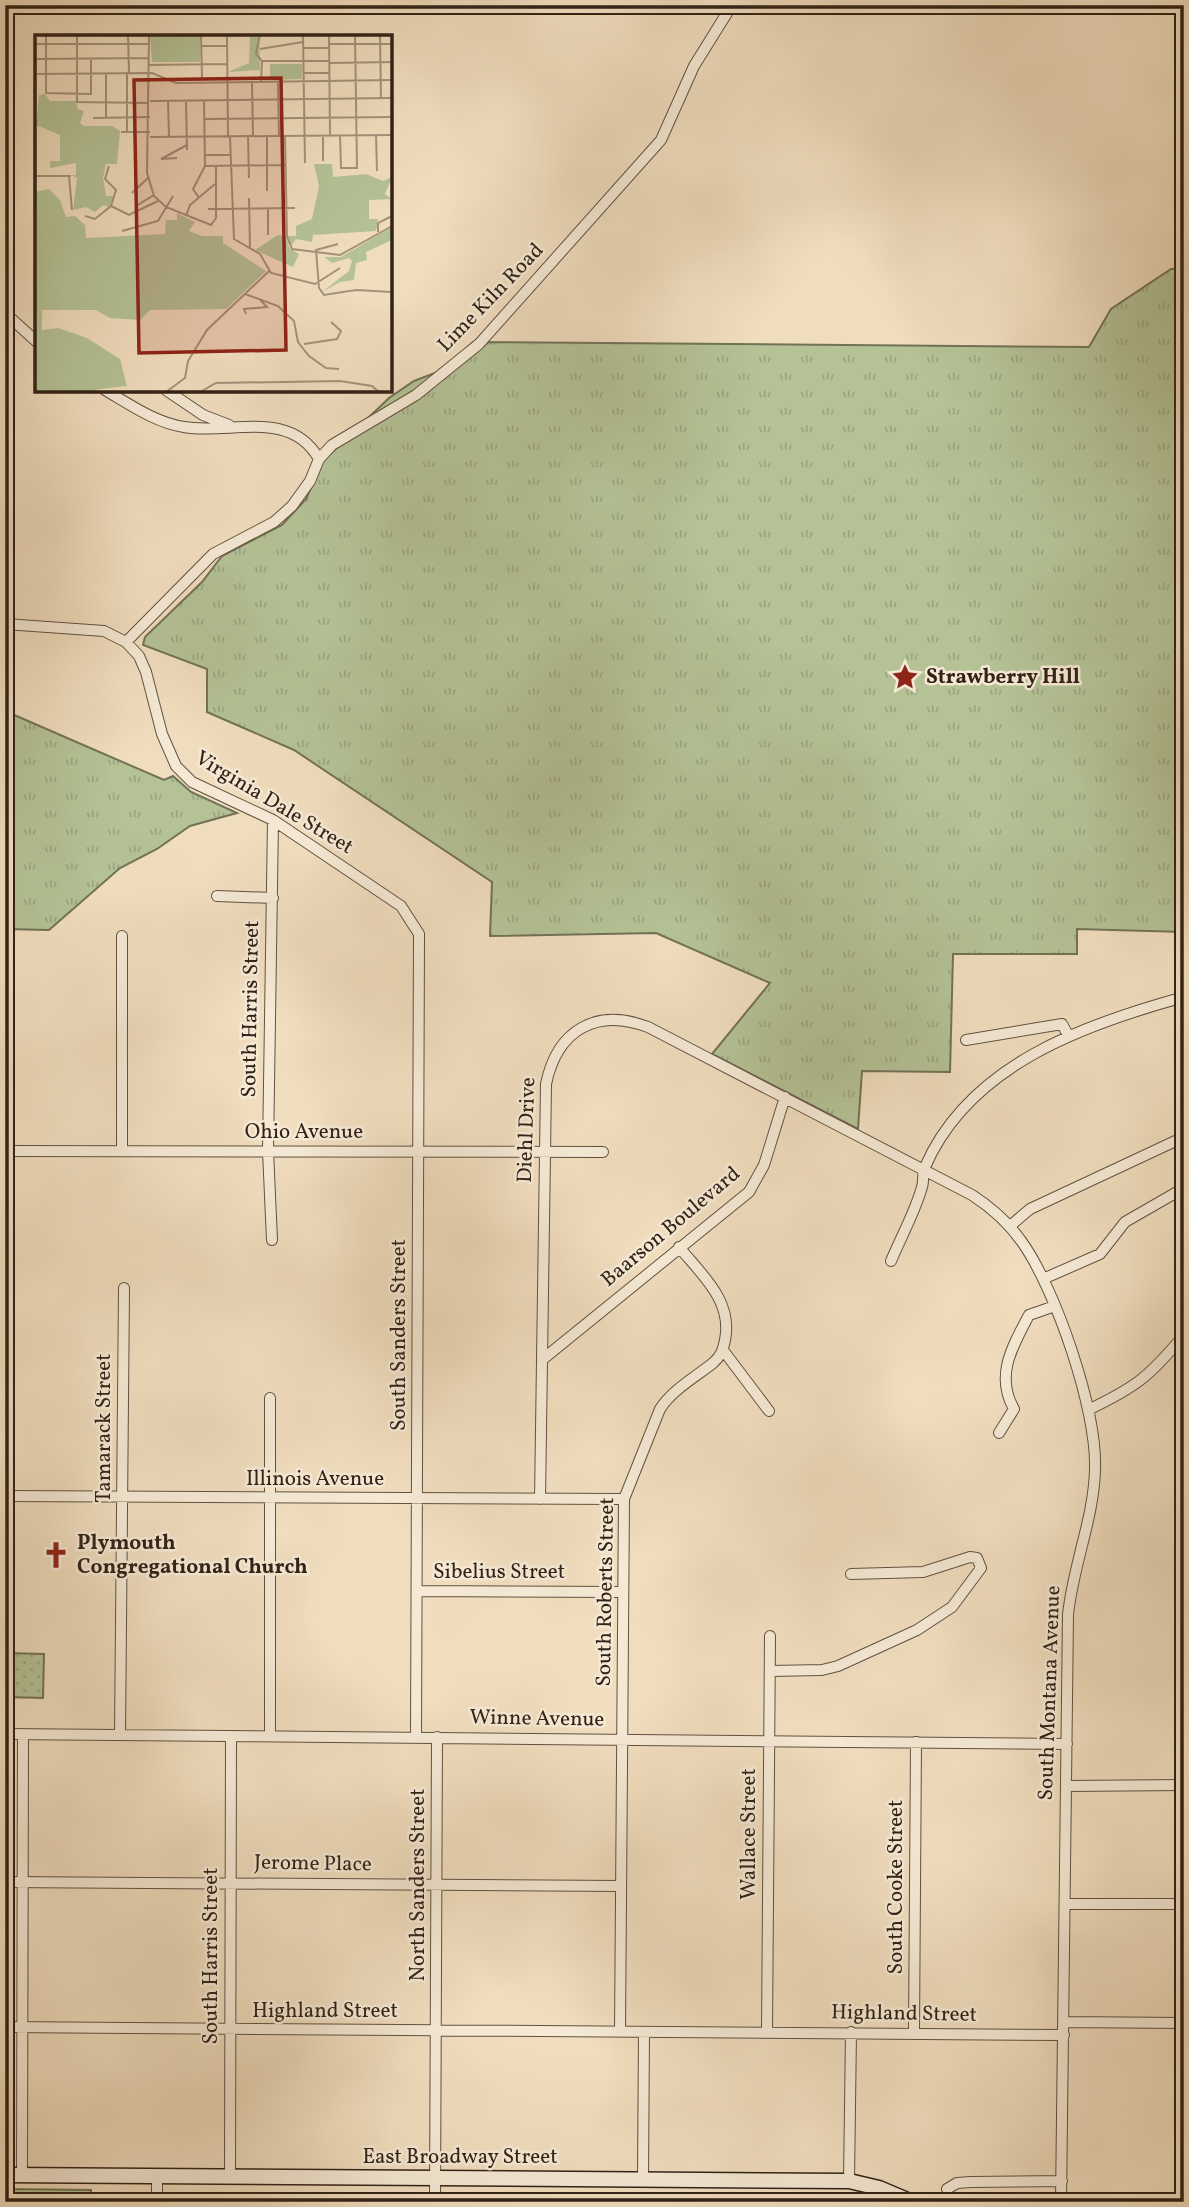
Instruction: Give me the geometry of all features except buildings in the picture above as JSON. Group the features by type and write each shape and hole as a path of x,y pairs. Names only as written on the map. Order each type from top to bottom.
{"street":[{"name":"Lime Kiln Road","path":"126,642 213,554 274,522 292,506 310,481 319,459 347,435 430,386 479,344 661,139 694,66 732,5"},
{"path":"5,313 35,340"},
{"path":"108,392 140,411 181,427 254,426 290,433 310,444 319,459"},
{"path":"169,392 203,415 233,426"},
{"path":"5,624 104,631 126,642"},
{"name":"Virginia Dale Street","path":"126,642 139,656 146,672 162,734 176,765 192,782 273,820 401,906 419,934"},
{"name":"South Harris Street","path":"272,1240 268,1152 273,820"},
{"path":"216,896 273,898"},
{"name":"South Sanders Street","path":"416,1737 419,934"},
{"path":"122,936 122,1151"},
{"path":"891,1261 923,1185 923,1169 953,1122 978,1094 1012,1066 1069,1035 1122,1015 1184,998"},
{"name":"Diehl Drive","path":"540,1499 545,1084 555,1053 573,1032 603,1020 626,1020 648,1027 923,1169"},
{"path":"966,1041 1062,1024 1069,1035"},
{"name":"Baarson Boulevard","path":"543,1360 749,1192 758,1179 785,1097"},
{"path":"1010,1226 1030,1209 1184,1137"},
{"name":"Ohio Avenue","path":"5,1151 603,1152"},
{"name":"South Montana Avenue","path":"923,1169 972,1195 1010,1226 1043,1279 1055,1306 1087,1410 1095,1469 1091,1507 1070,1597 1061,2202"},
{"path":"1043,1279 1100,1254 1125,1222 1184,1188"},
{"path":"679,1247 724,1305 728,1322 723,1350 769,1411"},
{"name":"Tamarack Street","path":"120,1735 124,1288"},
{"path":"999,1433 1014,1409 1005,1393 1010,1350 1028,1315 1055,1306"},
{"path":"1087,1410 1132,1389 1163,1361 1184,1335"},
{"name":"South Roberts Street","path":"620,2032 624,1499 667,1398 715,1361 723,1350"},
{"path":"270,1398 270,1736"},
{"name":"Illinois Avenue","path":"5,1496 624,1499"},
{"path":"770,1671 838,1666 917,1630 952,1607 981,1568 977,1558 970,1557 923,1572 851,1574"},
{"name":"Sibelius Street","path":"417,1591 623,1592"},
{"name":"Wallace Street","path":"767,2032 770,1636"},
{"name":"Winne Avenue","path":"5,1734 1067,1744"},
{"path":"22,2175 23,1735"},
{"name":"South Harris Street","path":"230,2176 231,1737"},
{"name":"North Sanders Street","path":"435,2202 437,1737"},
{"name":"South Cooke Street","path":"915,2032 916,1742"},
{"path":"1066,1786 1184,1785"},
{"name":"Jerome Place","path":"5,1882 621,1886"},
{"path":"1066,1904 1184,1904"},
{"path":"1064,2022 1184,2023"},
{"name":"Highland Street","path":"5,2027 1064,2035"},
{"path":"643,2179 644,2032"},
{"path":"849,2181 851,2032"},
{"name":"East Broadway Street","path":"5,2175 849,2181 879,2188 912,2202"},
{"path":"156,2202 157,2176"},
{"path":"947,2189 957,2183 971,2182 1062,2181"}],"green space":[{"path":"1171,269 1184,269 1184,932 1077,929 1077,954 953,954 950,1072 862,1071 858,1129 712,1054 770,983 656,933 490,936 492,882 294,750 207,712 207,669 143,645 145,637 202,582 222,556 282,525 306,499 323,461 389,398 414,381 443,370 473,342 1089,347 1111,309"},
{"path":"5,711 164,780 173,776 191,792 237,813 190,826 157,849 120,868 49,930 5,929"},
{"path":"5,1653 44,1654 43,1698 5,1697"},
{"path":"5,2189 91,2190 91,2202 5,2202"}],"place":[{"name":"Strawberry Hill","path":"905,677"},
{"name":"Plymouth Congregational Church","path":"56,1555"}]}
